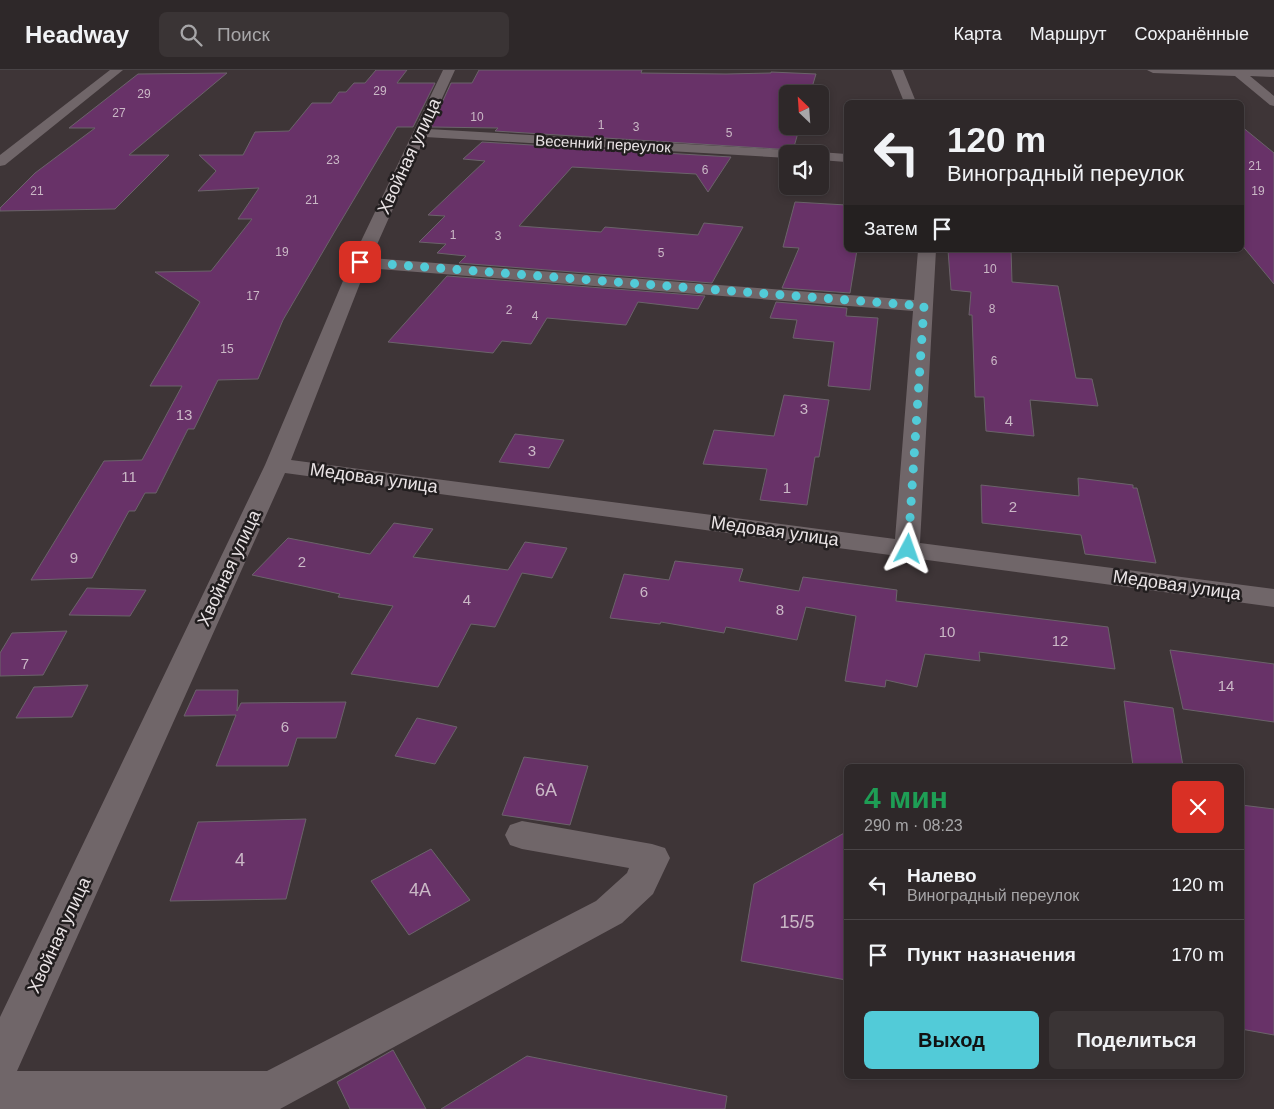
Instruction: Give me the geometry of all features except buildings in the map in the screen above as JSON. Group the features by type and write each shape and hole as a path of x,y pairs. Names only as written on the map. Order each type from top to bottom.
{"street":[{"path":"0,162 117,70"},
{"name":"Хвойная улица","path":"0,1062 277,465 360,262 449,70"},
{"path":"897,70 909,100"},
{"path":"1153,70 1274,73"},
{"path":"1237,71 1274,102"},
{"name":"Весенний переулок","path":"419,134 779,154"},
{"path":"829,157 844,158"},
{"path":"908,549 927,252"},
{"path":"360,262 924,306"},
{"name":"Медовая улица","path":"277,465 1274,598"},
{"path":"0,1092 271,1092 609,912 640,883 652,858 522,835"}],"route":[{"path":"360,262 924,306 908,549"}]}
